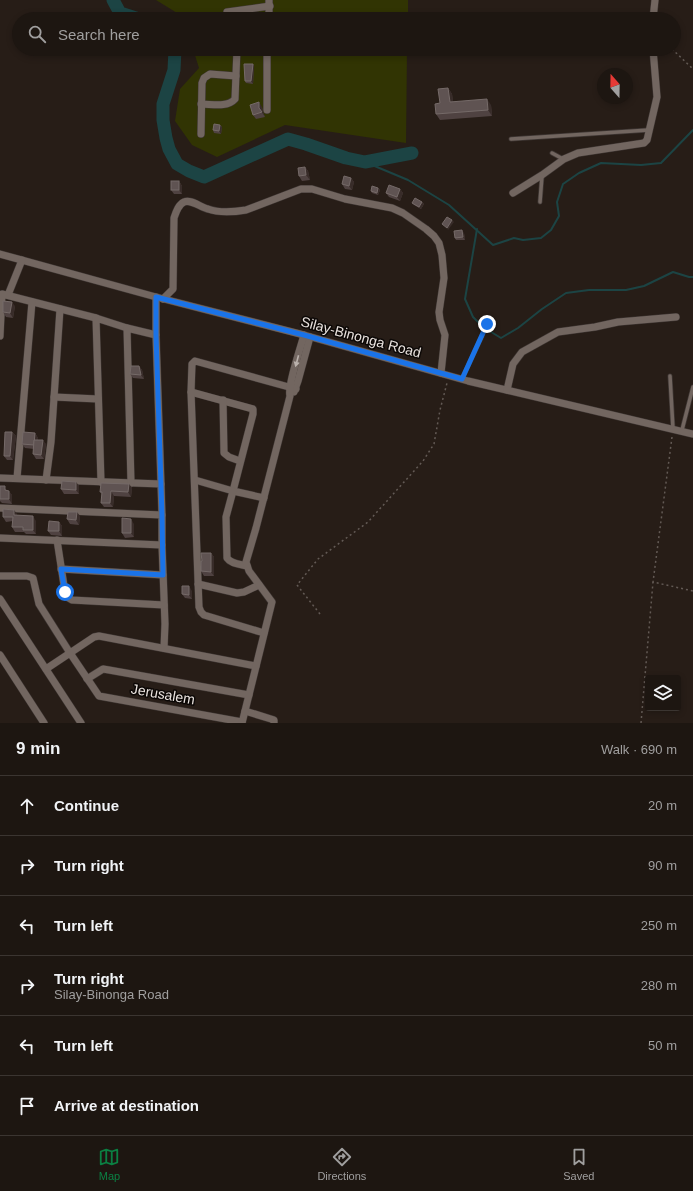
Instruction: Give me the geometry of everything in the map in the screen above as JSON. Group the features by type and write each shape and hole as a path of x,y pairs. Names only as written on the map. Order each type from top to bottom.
{"street":[{"path":"654,12 656,0"},
{"path":"227,12 269,3"},
{"path":"201,104 222,105 233,102 235,99 237,56"},
{"path":"267,56 268,110"},
{"path":"513,193 564,159 578,153 644,143 649,130 657,97 654,56"},
{"path":"201,134 202,83 204,78 206,75 210,74 236,76"},
{"path":"164,648 165,624 156,335 159,298 173,289 174,218 176,210 182,203 189,201 212,210 237,212 301,189 312,189 345,199 392,208 403,213 434,236 439,243 442,255 444,278 439,312 445,335 441,373"},
{"name":"Silay-Binonga Road","path":"0,254 462,379 682,430 693,434"},
{"path":"0,336 3,294 22,260"},
{"path":"3,294 156,335"},
{"path":"17,478 32,302"},
{"path":"46,480 51,442 60,309"},
{"path":"507,390 513,364 522,352 558,332 618,322 676,317"},
{"path":"96,318 101,482"},
{"path":"127,328 131,483"},
{"path":"242,723 272,602 247,566 247,555 264,498 290,396 289,392 293,388 307,336"},
{"path":"264,633 204,616 199,607 191,392 192,364 195,361 293,388"},
{"path":"191,392 251,407 253,410 226,517 227,558 229,561 247,566"},
{"path":"54,398 98,399"},
{"path":"223,400 224,453 229,457 240,461"},
{"path":"0,478 161,484"},
{"path":"195,480 264,498"},
{"path":"0,508 162,515"},
{"path":"0,538 162,545"},
{"path":"57,540 67,597 72,600 164,605"},
{"path":"61,569 163,575"},
{"name":"Jerusalem","path":"0,576 26,576 33,578 39,604 99,696 242,723"},
{"path":"198,584 238,593 244,592 259,585"},
{"path":"0,599 80,723"},
{"path":"46,669 94,637 100,636 256,666"},
{"path":"0,655 44,723"},
{"path":"87,679 103,669 249,695"},
{"path":"245,711 274,720 274,723"}],"lane":[{"path":"511,139 649,130"},
{"path":"552,153 564,159"},
{"path":"540,202 542,175"},
{"path":"462,379 488,323"},
{"path":"670,376 673,429"},
{"path":"682,430 693,387"},
{"path":"688,408 693,410"}],"path":[{"path":"679,56 693,69"},
{"path":"320,614 297,584 318,559 368,522 422,461 434,444 440,410 449,375"},
{"path":"641,723 653,582 673,429"},
{"path":"653,582 693,591"}],"green space":[{"path":"156,0 408,0 408,12 176,12"},
{"path":"195,56 407,56 406,143 285,125 217,157 192,145 175,121 180,89 199,68"}],"building":[{"path":"244,64 253,64 251,81 245,81"},
{"path":"448,88 450,102 487,99 488,110 436,114 435,104 440,103 438,89"},
{"path":"259,102 259,108 262,112 253,115 250,105"},
{"path":"214,124 220,125 219,131 213,130"},
{"path":"305,167 306,175 299,176 298,168"},
{"path":"344,176 351,178 349,186 342,184"},
{"path":"171,181 179,181 179,190 171,190"},
{"path":"389,185 400,189 397,197 386,193"},
{"path":"372,186 378,188 377,193 371,191"},
{"path":"415,198 422,202 419,207 412,203"},
{"path":"447,217 452,220 447,228 442,224"},
{"path":"462,230 463,237 455,238 454,231"},
{"path":"3,301 12,302 10,313 3,312"},
{"path":"131,366 139,366 141,375 130,374"},
{"path":"5,432 12,432 10,456 4,456"},
{"path":"23,432 35,433 34,445 22,444"},
{"path":"34,440 43,440 41,455 33,454"},
{"path":"62,481 76,482 76,490 61,489"},
{"path":"101,483 129,484 128,492 111,491 110,503 101,503"},
{"path":"0,486 5,486 5,490 9,491 9,499 0,499"},
{"path":"3,509 14,510 14,515 33,516 33,530 23,530 23,527 12,527 13,517 3,517"},
{"path":"68,512 77,512 76,520 67,519"},
{"path":"122,518 131,519 131,533 122,533"},
{"path":"49,521 59,522 59,531 48,531"},
{"path":"201,553 211,553 211,572 201,571"},
{"path":"182,586 189,586 189,595 182,594"}],"waterway":[{"path":"113,0 119,12"},
{"path":"175,56 174,70 163,104 163,120 169,149 177,164 189,171 204,177 288,139 346,158 365,162 412,153"},
{"path":"365,162 408,180 449,205 493,245 514,238 523,240 541,238 551,230 559,216 557,202 563,184 579,173 601,163 641,165 661,163 693,130"},
{"path":"477,229 465,299 473,317 483,327 501,338 518,328 542,309 566,293 589,290 626,290 644,286 673,272 693,277"}],"route":[{"path":"65,592 61,569 163,575 156,297 304,335 462,379 487,324"}]}
